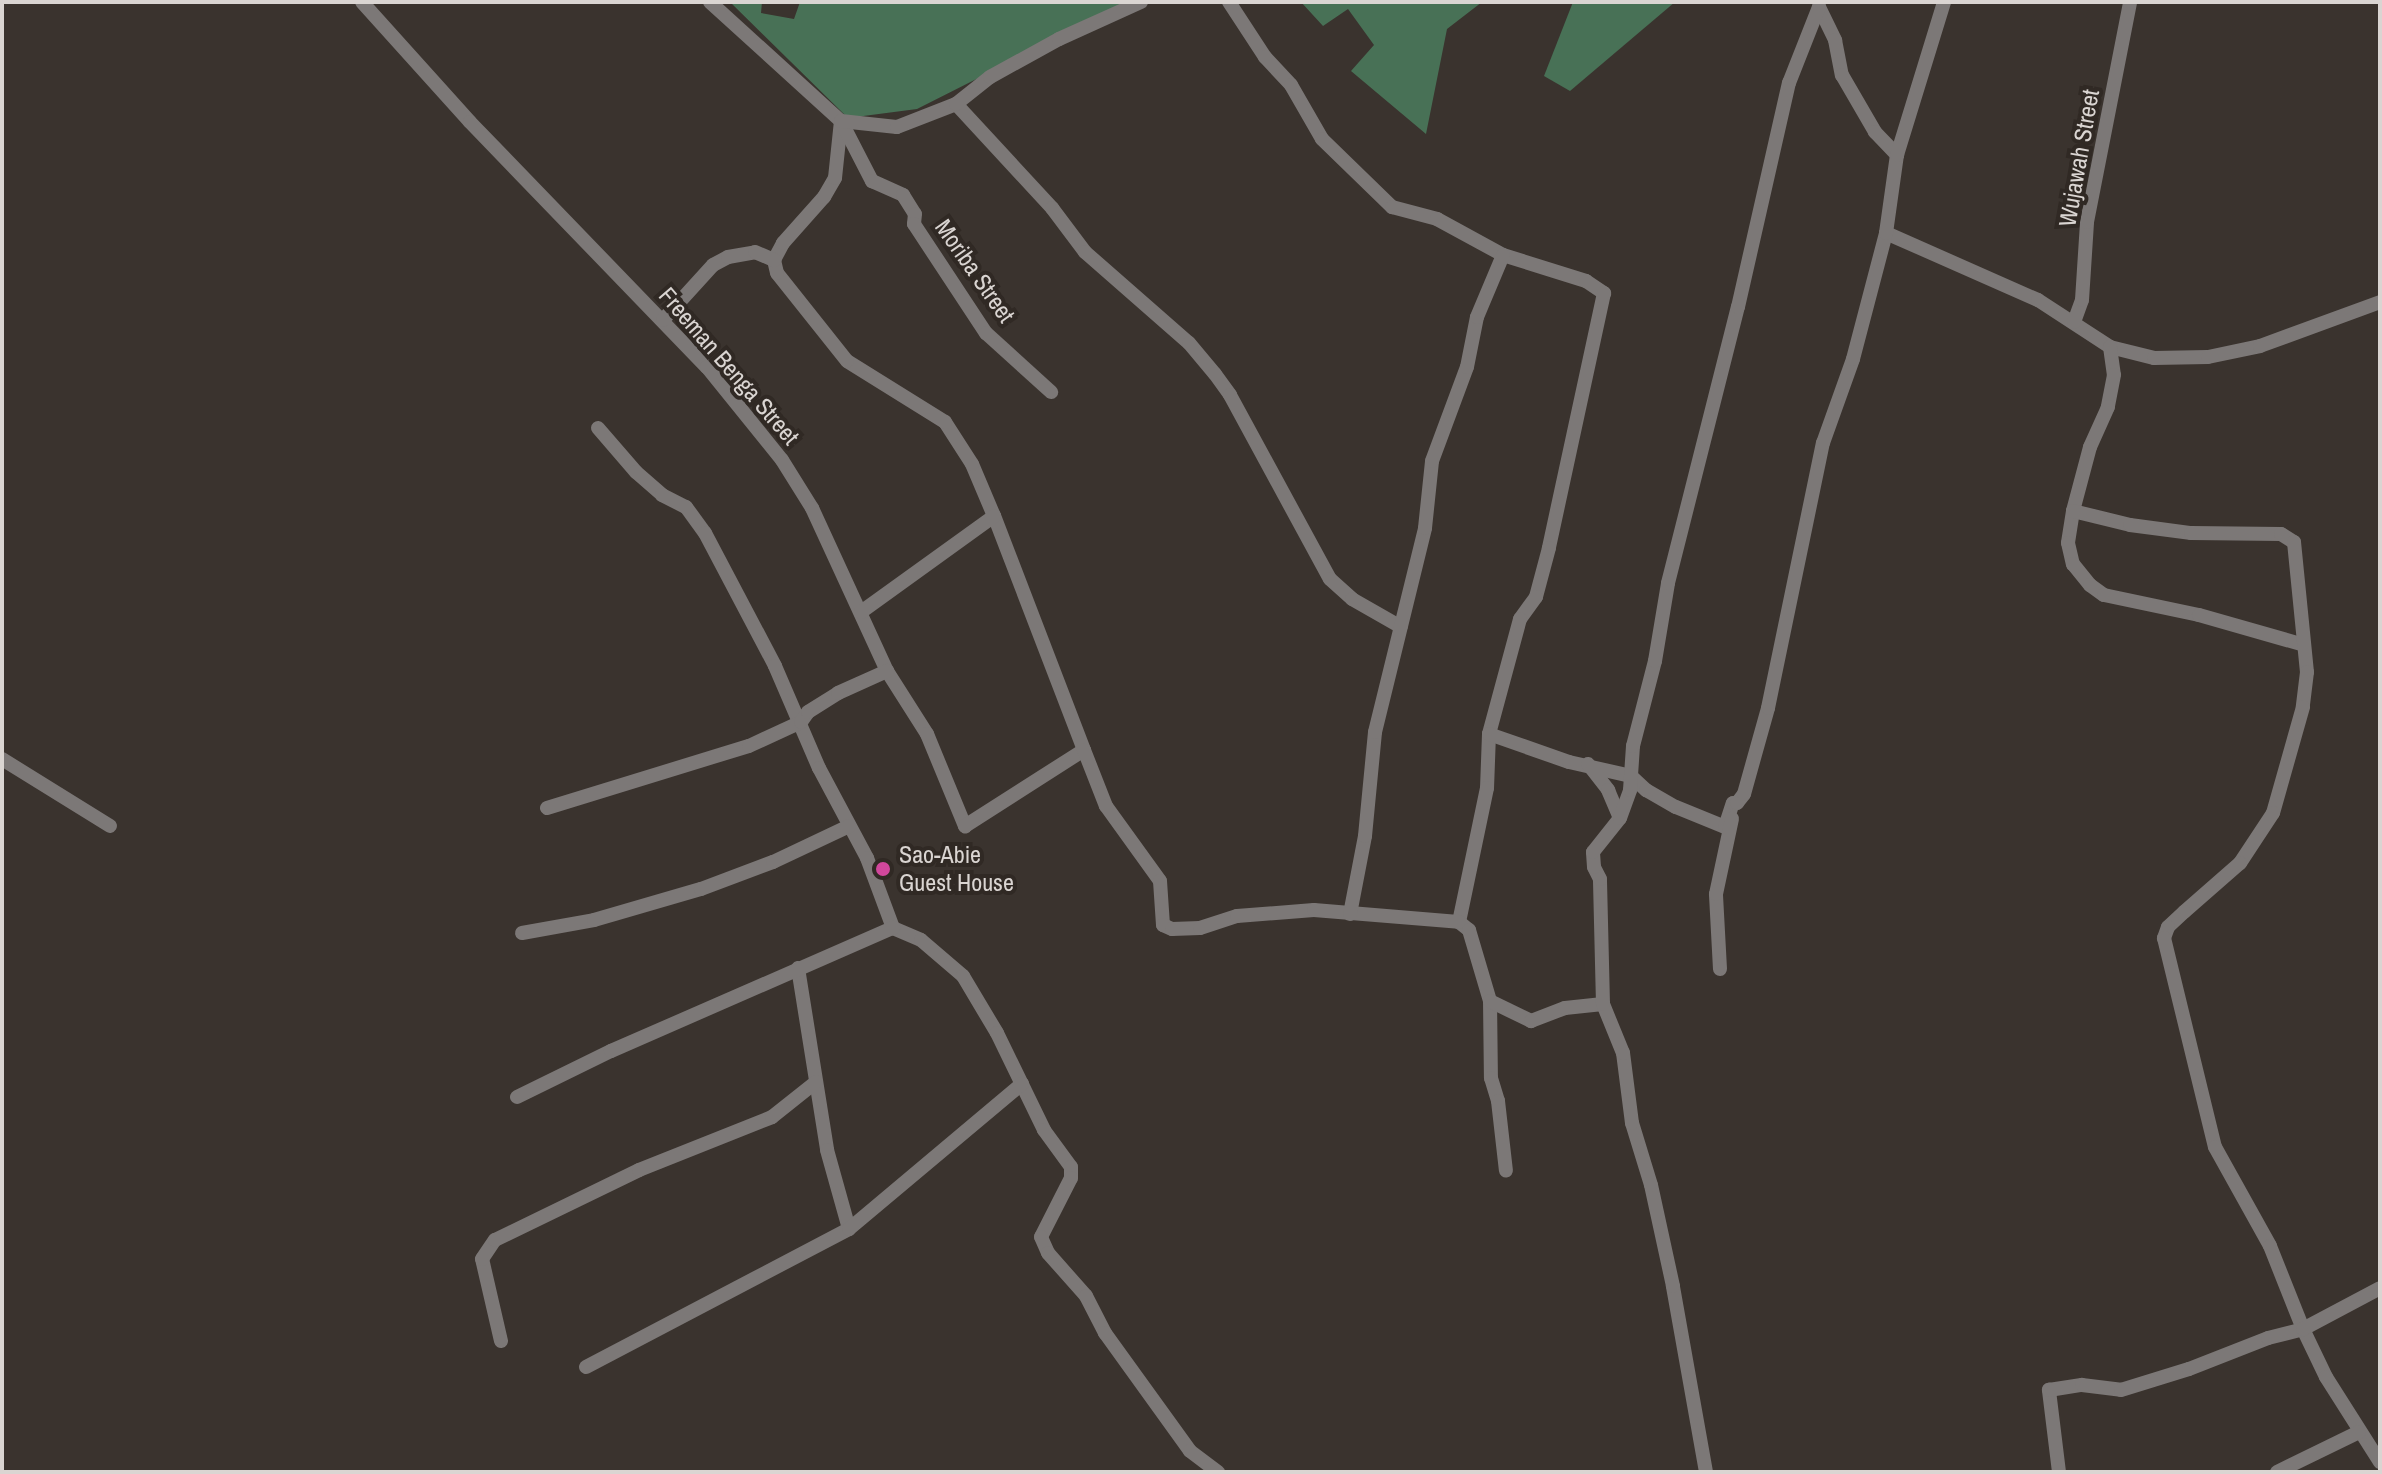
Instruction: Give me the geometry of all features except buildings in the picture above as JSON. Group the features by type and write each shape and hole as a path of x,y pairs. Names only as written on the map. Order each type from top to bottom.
{"street":[{"name":"Freeman Benga Street","path":"362,2 490,143 663,320 782,460 812,508 887,671 927,734 965,826 1084,750"},
{"name":"Moriba Street","path":"710,2 841,121 872,181 903,195 915,214 914,224 986,333 1051,392"},
{"path":"1141,2 1059,39 990,77 956,104 897,127 841,121 835,178 824,197 783,243 774,260 777,273 847,361 945,422 972,464 1106,806 1160,881 1163,925 1180,930 1237,916 1314,910 1459,922 1469,930 1490,1001 1491,1078 1498,1101 1506,1171"},
{"path":"1229,2 1265,57 1291,85 1322,139 1392,207 1437,219 1503,255 1586,281 1604,293 1566,456 1549,548 1536,597 1520,619 1489,734 1487,788 1459,922"},
{"path":"1720,969 1716,894 1724,847 1737,803 1744,794 1768,708 1823,443 1853,359 1886,233 1897,155 1944,2"},
{"name":"Wujawah Street","path":"2074,322 2082,300 2087,222 2130,2"},
{"path":"1706,1472 1673,1286 1651,1185 1632,1123 1623,1053 1603,1004 1600,879 1593,852 1620,818 1631,776 1633,746 1655,661 1668,583 1738,307 1789,83 1819,7 1835,40 1842,75 1875,132 1897,155"},
{"path":"956,104 1052,208 1085,252 1189,343 1215,374 1230,395 1330,579 1352,599 1401,627"},
{"path":"1886,233 2038,300 2110,347 2154,358 2208,357 2260,346 2380,302"},
{"path":"663,320 713,265 728,257 755,252 774,260"},
{"path":"1350,914 1365,836 1375,732 1425,528 1432,461 1467,367 1477,317 1503,255"},
{"path":"2110,347 2114,375 2108,407 2090,447 2073,511 2068,543 2073,564 2090,585 2104,595 2199,615 2304,645"},
{"path":"598,428 636,472 662,495 686,507 705,533 775,666 849,826 867,858 893,928"},
{"path":"2073,511 2130,525 2191,533 2288,536 2294,542 2307,672 2303,707 2273,813 2240,863 2176,919 2164,938 2215,1147 2270,1246 2303,1329 2359,1432 2380,1462"},
{"path":"861,612 994,516"},
{"path":"547,808 749,746 801,722 808,712 838,693 887,671"},
{"path":"1489,734 1569,762 1631,776 1666,802 1725,827 1733,803 1737,803"},
{"path":"2,759 110,826"},
{"path":"1588,764 1608,790 1620,818"},
{"path":"522,933 594,920 701,889 773,862 849,826"},
{"path":"517,1097 798,968 893,928 921,940 963,976 1044,1130 1071,1167 1071,1178 1041,1237 1048,1253 1086,1296 1105,1333 1190,1451 1218,1472"},
{"path":"798,968 827,1150 849,1229"},
{"path":"1490,1001 1531,1021 1565,1008 1603,1004"},
{"path":"501,1341 482,1259 495,1240 639,1170 772,1117 816,1082"},
{"path":"586,1367 849,1229 1022,1084"},
{"path":"2059,1472 2049,1390 2082,1385 2121,1390 2189,1369 2268,1338 2303,1329 2380,1288"},
{"path":"2277,1472 2359,1432"}],"green space":[{"path":"730,2 762,2 761,13 794,19 800,2 1129,2 917,109 848,118"},
{"path":"1301,2 1482,2 1447,29 1426,134 1351,71 1374,45 1348,9 1323,26"},
{"path":"1573,2 1675,2 1570,91 1544,76"}],"place":[{"name":"Sao-Abie Guest House","path":"883,869"}]}
